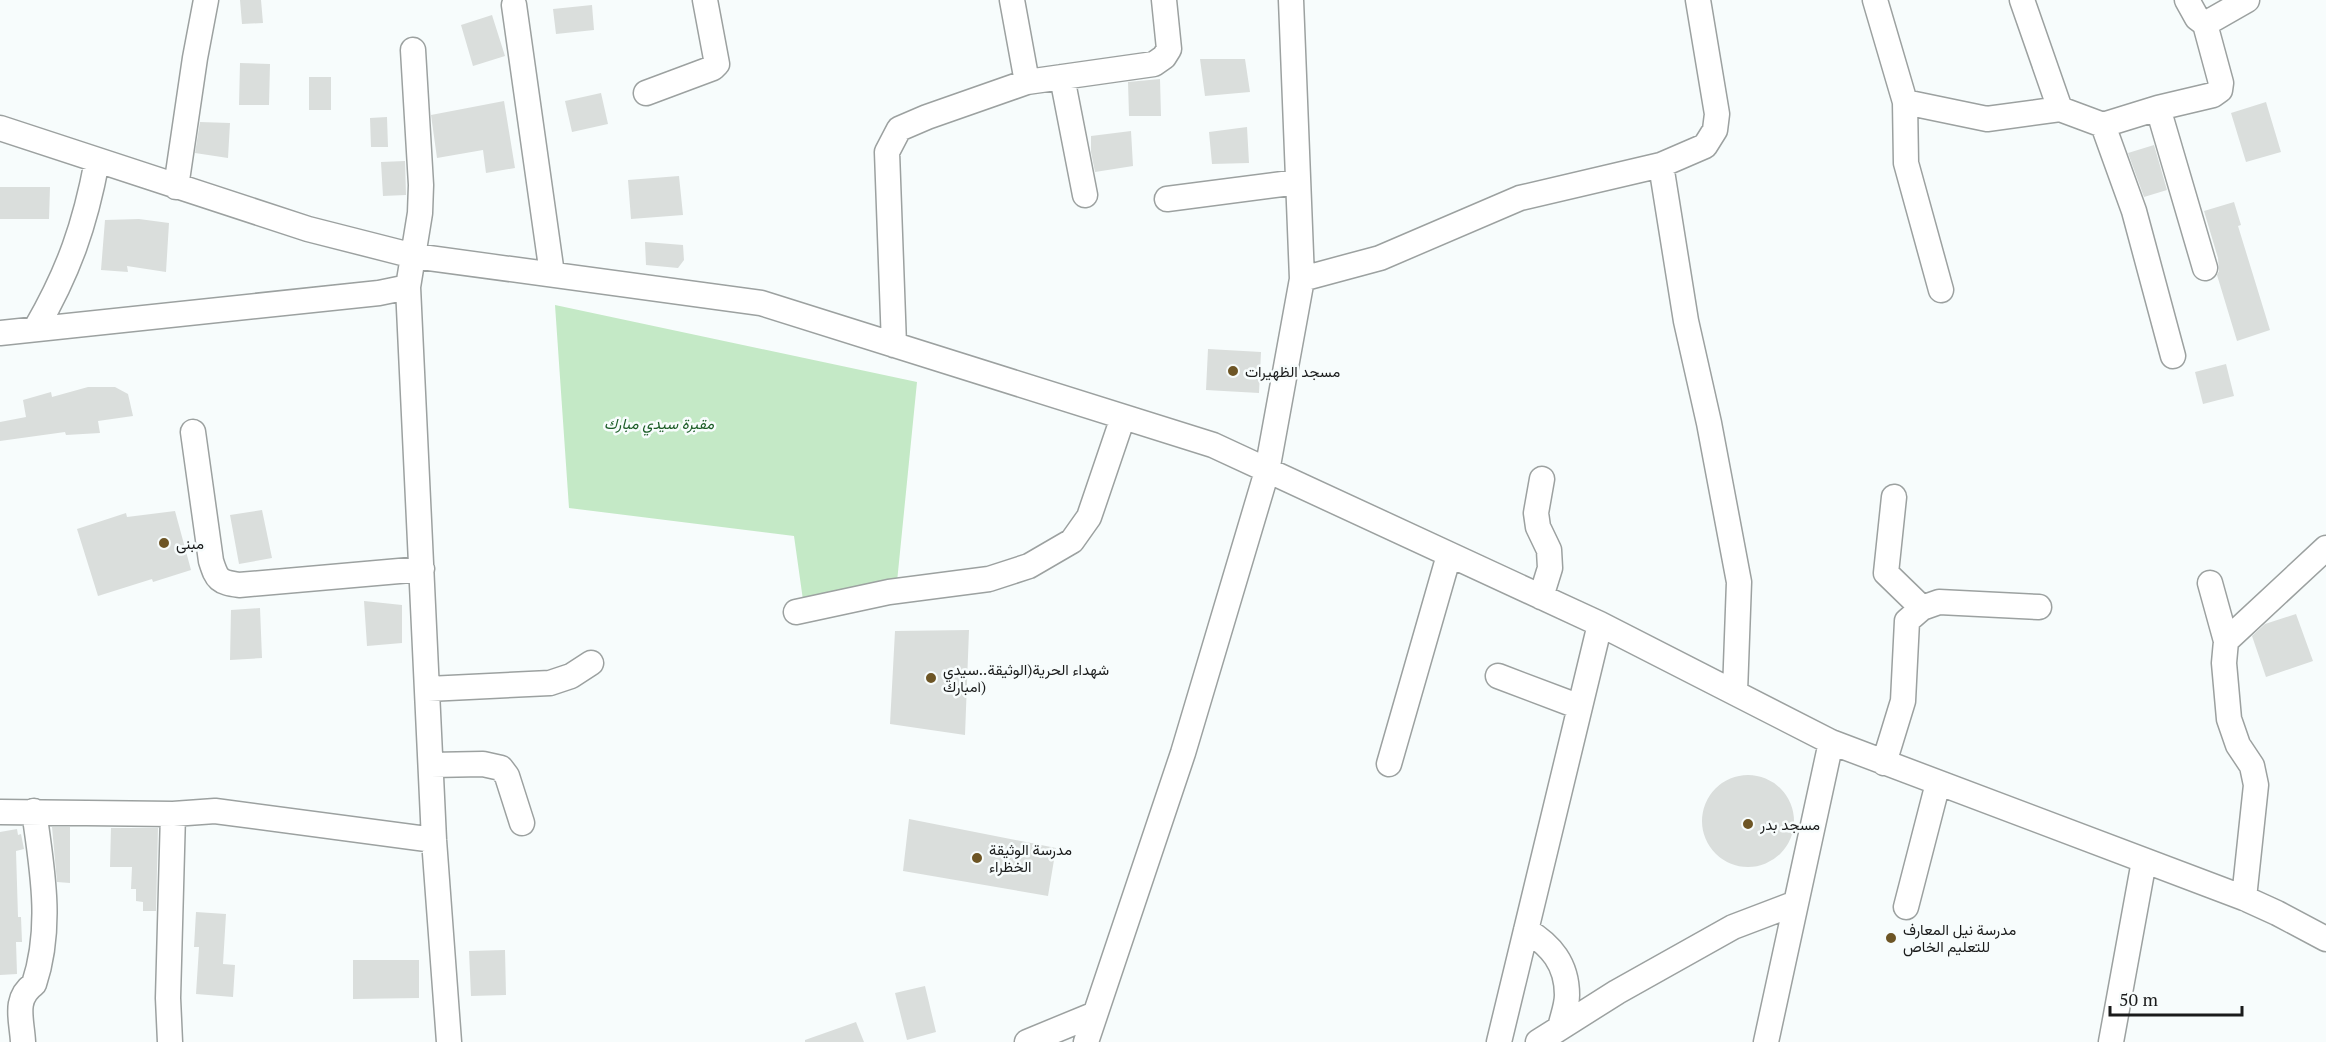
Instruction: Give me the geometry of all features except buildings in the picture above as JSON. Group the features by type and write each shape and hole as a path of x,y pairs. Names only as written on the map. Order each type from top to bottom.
{"street":[{"path":"177,187 195,58 206,0"},
{"path":"646,93 712,68 717,64 705,0"},
{"path":"1012,0 1027,82"},
{"path":"894,345 887,152 899,129 1027,82 1154,64 1164,57 1169,49 1164,0"},
{"path":"1086,1042 1183,753 1267,471 1302,279 1291,0"},
{"path":"1302,279 1380,258 1520,198 1660,165 1706,146 1715,130 1717,114 1698,0"},
{"path":"1875,0 1905,102 1906,163 1941,290"},
{"path":"2022,0 2060,109"},
{"path":"1905,102 1987,119 2060,109 2103,125 2158,108 2213,95 2220,90 2221,83 2205,24 2197,18 2187,0"},
{"path":"2205,24 2247,0"},
{"path":"514,5 552,274"},
{"path":"413,50 421,185 420,213 408,287 434,840 449,1042"},
{"path":"1062,77 1085,195"},
{"path":"2158,108 2205,268"},
{"path":"2103,125 2134,211 2173,356"},
{"path":"0,128 308,229 414,256 761,303 1213,445 1600,624 1831,742 2244,898 2326,939"},
{"path":"36,328 56,294 70,262 88,209 97,161"},
{"path":"1660,165 1686,321 1711,434 1739,582 1735,692"},
{"path":"1167,198 1298,182"},
{"path":"0,333 408,287"},
{"path":"796,612 889,592 989,579 1029,566 1072,541 1089,517 1123,417"},
{"path":"193,432 211,561 215,574 222,582 239,585 422,569"},
{"path":"1541,597 1550,568 1548,550 1538,527 1536,513 1542,479"},
{"path":"1894,497 1886,573 1922,608"},
{"path":"2226,641 2326,548"},
{"path":"1389,764 1449,555"},
{"path":"2210,583 2226,641 2224,663 2229,719 2238,745 2252,766 2256,785 2244,898"},
{"path":"1884,763 1903,701 1906,621 1922,608 1939,602 2039,606"},
{"path":"1499,1042 1600,624"},
{"path":"428,689 550,683 571,676 591,663"},
{"path":"1498,676 1580,707"},
{"path":"1766,1042 1831,742"},
{"path":"431,765 483,764 501,768 507,776 522,823"},
{"path":"1906,907 1938,783"},
{"path":"23,1042 19,1010 25,991 34,984 45,937 45,885 34,811"},
{"path":"0,812 173,814 215,812 434,840"},
{"path":"170,1042 168,998 173,814"},
{"path":"2111,1042 2144,861"},
{"path":"1538,1042 1617,992 1733,927 1796,903"},
{"path":"1526,930 1545,941 1561,963 1567,996 1560,1028"},
{"path":"1027,1042 1095,1014"}],"green space":[{"name":"مقبرة سيدي مبارك","path":"555,305 917,382 897,582 803,600 794,536 569,508"}],"place":[{"name":"مسجد الظهيرات","path":"1233,371"},
{"name":"مبنى","path":"164,543"},
{"name":"شهداء الحرية(الوثيقة..سيدي امبارك)","path":"931,678"},
{"name":"مسجد بدر","path":"1748,824"},
{"name":"مدرسة الوثيقة الخظراء","path":"977,858"},
{"name":"مدرسة نيل المعارف للتعليم الخاص","path":"1891,938"}]}
